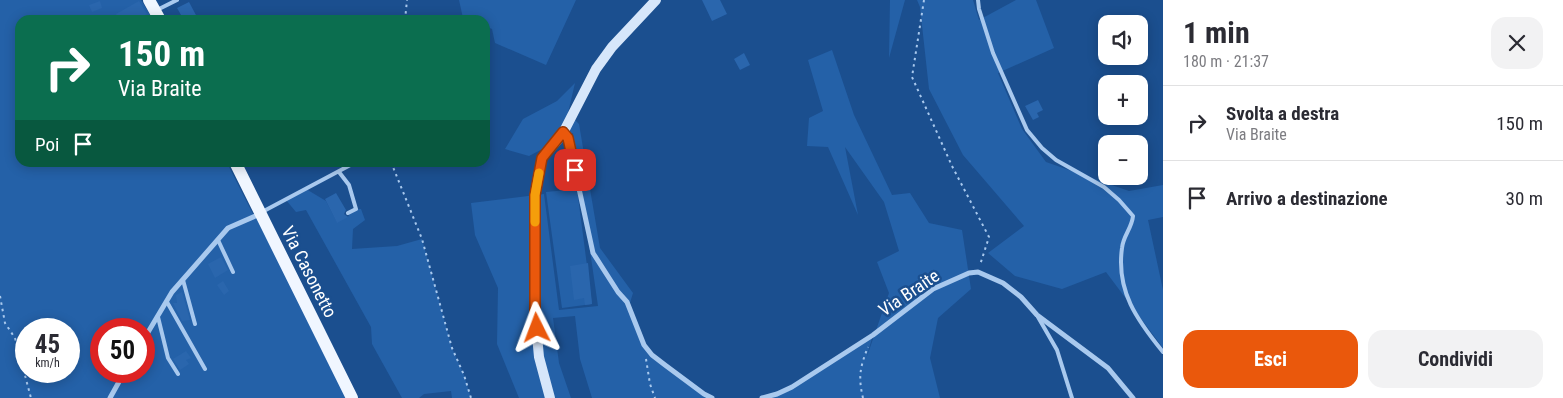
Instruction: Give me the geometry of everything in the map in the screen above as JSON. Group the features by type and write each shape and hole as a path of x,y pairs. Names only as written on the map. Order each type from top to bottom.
{"main road":[{"path":"550,398 540,357 535,314 535,195 542,158 563,132 596,69 612,47 656,0"},
{"name":"Via Casonetto","path":"238,167 352,398"}],"street":[{"path":"563,132 568,138 593,253 618,292 627,302 644,345 664,365 712,398"},
{"path":"155,322 166,302 183,280 228,228 260,214"},
{"path":"978,272 1003,284 1021,297 1037,315 1108,368 1133,398"},
{"name":"Via Braite","path":"762,398 777,394 792,386 873,335 933,289 969,273 978,272"},
{"path":"110,398 118,383"}],"lane":[{"path":"155,10 177,0"},
{"path":"978,0 993,53 1027,130 1042,148 1056,160 1104,187 1119,200 1132,216 1132,224 1122,245 1120,263 1124,285 1130,305 1163,352"},
{"path":"260,214 348,167"},
{"path":"339,172 349,185 356,209 348,213"},
{"path":"218,240 232,272"},
{"path":"183,280 196,324"},
{"path":"166,302 205,369"},
{"path":"1037,315 1057,350 1072,398"},
{"path":"158,317 168,358 178,374"}],"path":[{"path":"406,15 408,0"},
{"path":"924,0 912,77 952,166 989,237 978,272"},
{"path":"393,167 424,244 452,348 471,398"},
{"path":"0,296 5,323 15,338 30,398"},
{"path":"863,398 860,384 860,368 873,335"},
{"path":"644,345 650,384 655,398"}],"shaded area":[{"path":"0,0 141,0 150,15 15,15 15,167 229,167 254,216 260,214 349,398 0,398"},
{"path":"459,0 576,0 546,65 495,43 492,29 490,28 490,15 462,15"},
{"path":"890,0 905,0 889,58"},
{"path":"917,0 973,0 979,20 1016,0 1036,0 1054,48 998,73 1022,129 1046,162 1098,180 1098,185 1112,185 1129,191 1163,185 1163,217 1148,220 1163,290 1163,348 1106,272 1062,289 1015,276 988,253 1024,226 963,155 929,89 920,7"},
{"path":"832,50 854,115 892,195 910,193 929,223 962,230 971,289 938,318 930,358 940,398 762,398 777,394 873,335 866,359 889,293 877,262 899,251 884,202 845,147 858,215 828,147 807,146 809,118 823,111 808,60"},
{"path":"575,83 568,113 579,124 600,248 633,293 629,306 644,345 665,365 712,398 592,398 580,359 575,316 553,318 559,363 571,398 519,398 497,344 498,288 475,235 471,203 544,194 559,310 598,306 573,133 529,156 505,149 523,119 557,101"},
{"path":"306,189 326,201 337,222 349,216 348,213 361,209 365,220 353,229 352,249 397,246 422,239 452,348 464,375 471,398 452,398 451,391 424,394 419,398 402,398 372,344 371,327 306,210 296,212 286,200"},
{"path":"577,189 592,304 562,308 546,192"}],"building":[{"path":"702,0 720,0 727,14 712,21"},
{"path":"100,1 102,8 92,12 89,5"},
{"path":"139,1 147,14 117,15"},
{"path":"189,2 196,15 181,15 177,8"},
{"path":"744,53 750,65 740,70 734,59"},
{"path":"1038,100 1043,110 1037,113 1039,117 1033,120 1025,106"},
{"path":"336,193 346,210 344,214 348,217 337,223 325,199"},
{"path":"221,257 228,270 215,278 208,264"},
{"path":"588,263 592,304 585,305 584,298 574,300 570,266"},
{"path":"223,281 229,291 224,295 217,285"},
{"path":"182,292 190,320 182,321 173,303 177,303 176,295"},
{"path":"186,351 191,358 186,360 189,364 180,370 173,359"}],"slow traffic":[{"path":"535,222 535,195 539,173"}],"route":[{"path":"537,328 535,314 535,195 542,158 563,132 568,138 575,170"}]}
